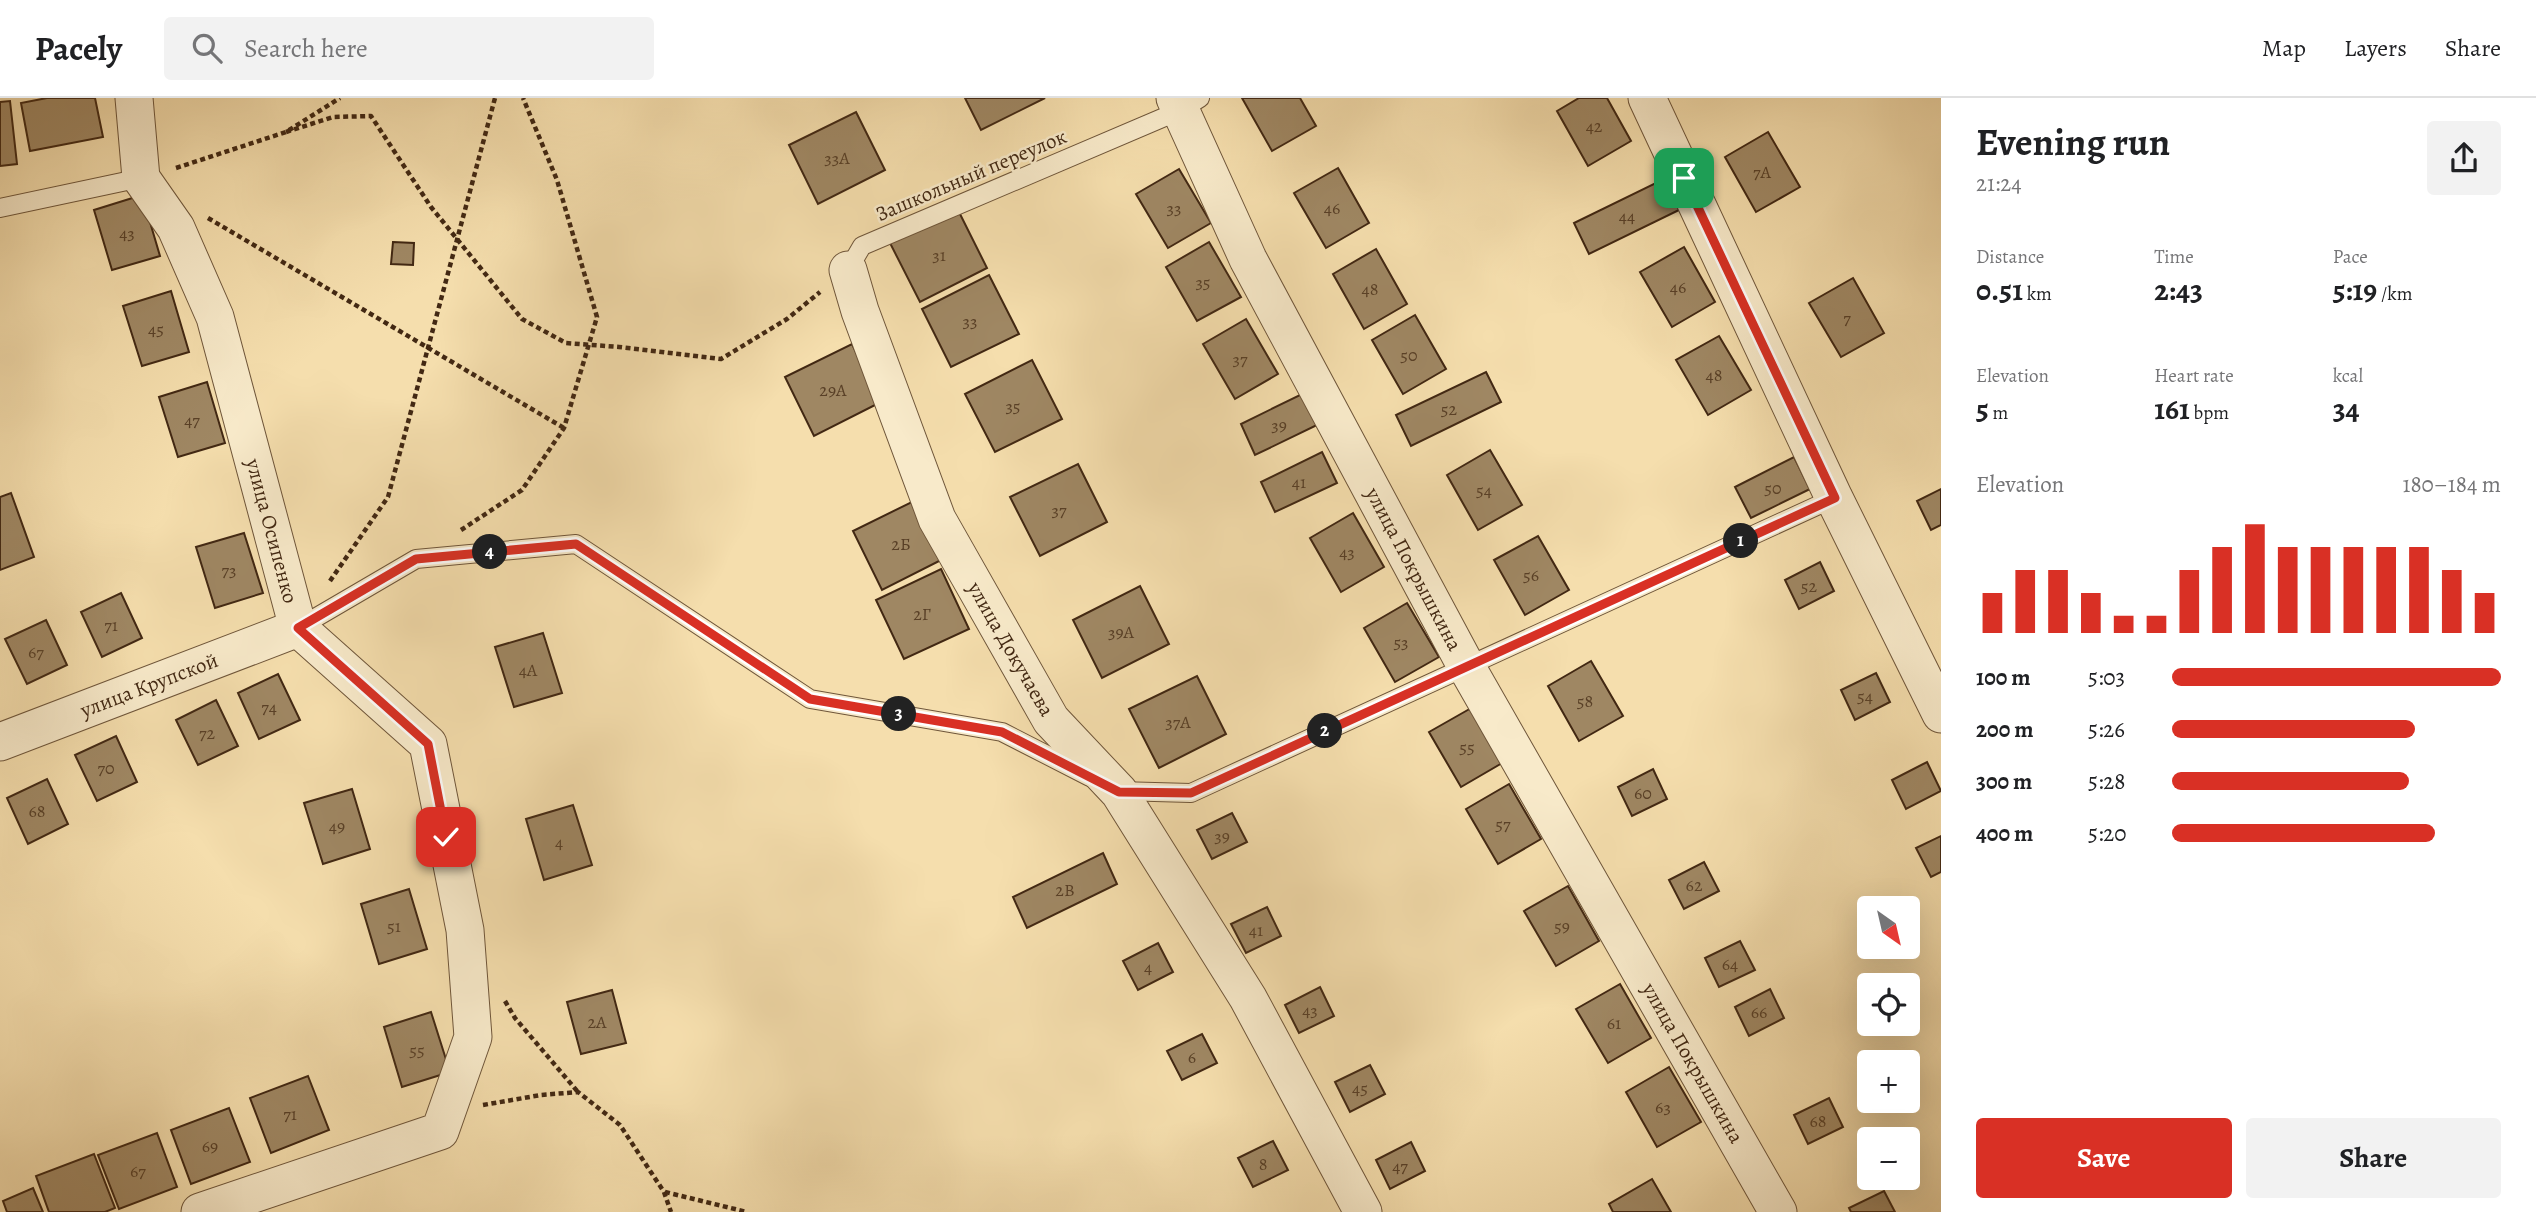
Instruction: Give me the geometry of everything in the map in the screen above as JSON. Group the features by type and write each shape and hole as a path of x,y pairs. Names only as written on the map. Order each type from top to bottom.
{"street":[{"name":"улица Осипенко","path":"134,98 141,178 176,228 215,317 298,628 428,744 465,930 473,1037 440,1131"},
{"path":"1647,98 1835,498 1941,713"},
{"name":"улица Покрышкина","path":"1185,102 1248,259 1466,666 1778,1212"},
{"name":"улица Докучаева","path":"848,270 860,311 937,519 1051,720 1119,792 1248,998 1363,1212"},
{"name":"улица Крупской","path":"0,742 298,628"},
{"path":"200,1212 440,1131"}],"lane":[{"name":"Зашкольный переулок","path":"848,270 862,246 1185,102"},
{"path":"0,208 141,178"},
{"path":"298,628 416,559 576,544 810,699 1002,732 1119,792 1191,793 1835,498"}],"path":[{"path":"286,132 340,98"},
{"path":"328,584 388,497 495,98"},
{"path":"458,531 522,490 564,428 597,317 556,180 523,98"},
{"path":"141,178 216,157 333,117 371,116 431,207 523,319 566,343 721,359 787,319 848,270"},
{"path":"201,213 564,428"},
{"path":"502,996 515,1018 578,1092 620,1125 664,1192 671,1212"},
{"path":"440,1131 477,1106 541,1094 578,1092"},
{"path":"664,1192 747,1212"}],"building":[{"path":"47,98 95,98 103,137 30,151 21,103"},
{"path":"965,98 1045,98 981,130"},
{"path":"1242,98 1300,98 1316,126 1272,151"},
{"path":"1579,98 1607,98 1631,141 1588,166 1557,111"},
{"path":"10,101 17,164 0,166 0,102"},
{"path":"856,112 885,170 818,204 789,145"},
{"path":"1768,132 1800,187 1756,212 1725,157"},
{"path":"1338,168 1369,223 1326,248 1294,193"},
{"path":"1179,169 1211,223 1168,248 1136,194"},
{"path":"1664,179 1679,210 1589,254 1574,223"},
{"path":"142,195 160,256 112,270 94,210"},
{"path":"958,210 987,268 920,302 890,243"},
{"path":"393,242 414,243 413,265 391,264"},
{"path":"1209,242 1241,297 1197,321 1166,267"},
{"path":"1684,247 1715,302 1672,327 1640,272"},
{"path":"1376,249 1407,304 1364,329 1333,274"},
{"path":"989,275 1019,334 951,367 922,309"},
{"path":"1853,278 1884,333 1841,357 1809,303"},
{"path":"171,291 189,352 142,366 123,306"},
{"path":"1415,315 1446,369 1403,394 1372,340"},
{"path":"1246,319 1278,374 1235,399 1203,344"},
{"path":"1719,336 1751,390 1708,415 1676,360"},
{"path":"852,344 881,402 814,436 785,377"},
{"path":"1032,360 1062,419 995,452 965,394"},
{"path":"1486,372 1501,402 1411,446 1396,415"},
{"path":"207,382 225,443 178,457 159,397"},
{"path":"1302,394 1317,425 1255,455 1241,424"},
{"path":"1490,450 1522,505 1478,530 1447,475"},
{"path":"1322,452 1337,483 1275,512 1261,482"},
{"path":"1794,457 1810,489 1751,518 1735,487"},
{"path":"1078,464 1107,522 1040,556 1010,497"},
{"path":"1941,489 1941,525 1931,530 1917,501"},
{"path":"11,493 34,557 0,570 0,497"},
{"path":"920,498 949,556 882,590 853,531"},
{"path":"1353,513 1384,567 1341,592 1310,538"},
{"path":"244,533 263,593 215,608 196,547"},
{"path":"1538,536 1569,590 1525,615 1494,560"},
{"path":"1820,562 1834,591 1799,609 1785,580"},
{"path":"941,569 969,629 904,659 876,600"},
{"path":"1140,586 1169,644 1102,678 1073,620"},
{"path":"121,593 142,638 102,657 81,612"},
{"path":"1407,603 1439,657 1395,682 1364,628"},
{"path":"46,620 67,665 27,684 5,639"},
{"path":"543,633 562,693 514,707 495,647"},
{"path":"1591,661 1623,716 1579,741 1548,686"},
{"path":"1876,673 1890,702 1855,720 1841,690"},
{"path":"278,674 300,720 259,739 238,693"},
{"path":"1197,676 1226,734 1159,768 1129,709"},
{"path":"216,700 238,746 198,765 176,720"},
{"path":"1473,707 1504,762 1461,787 1429,732"},
{"path":"116,736 137,782 97,801 75,755"},
{"path":"1927,762 1941,791 1906,809 1892,780"},
{"path":"1653,769 1667,799 1632,816 1618,787"},
{"path":"47,779 68,824 28,844 7,798"},
{"path":"1509,784 1541,839 1498,864 1466,809"},
{"path":"352,789 370,849 323,864 304,803"},
{"path":"573,805 592,865 544,880 526,819"},
{"path":"1232,813 1247,842 1212,859 1197,830"},
{"path":"1941,836 1941,872 1931,877 1916,848"},
{"path":"1103,853 1117,884 1027,928 1013,897"},
{"path":"1704,862 1719,891 1684,909 1669,880"},
{"path":"1568,886 1599,941 1556,966 1524,911"},
{"path":"409,889 427,949 379,964 361,904"},
{"path":"1267,907 1281,936 1246,953 1231,924"},
{"path":"1740,941 1755,970 1719,987 1705,958"},
{"path":"1158,943 1173,972 1138,990 1123,961"},
{"path":"1620,984 1651,1038 1608,1063 1576,1009"},
{"path":"1320,987 1334,1016 1299,1033 1285,1005"},
{"path":"1770,989 1784,1018 1749,1036 1735,1007"},
{"path":"612,990 626,1043 581,1054 567,1002"},
{"path":"431,1012 450,1072 402,1087 384,1027"},
{"path":"1202,1034 1217,1063 1182,1080 1167,1051"},
{"path":"1370,1065 1385,1094 1350,1112 1335,1082"},
{"path":"1669,1067 1701,1122 1657,1147 1626,1092"},
{"path":"308,1076 329,1130 271,1153 250,1098"},
{"path":"1829,1098 1843,1127 1808,1144 1794,1115"},
{"path":"229,1108 250,1162 191,1184 171,1130"},
{"path":"157,1133 177,1187 119,1209 98,1155"},
{"path":"1273,1141 1288,1170 1253,1187 1238,1158"},
{"path":"1411,1142 1425,1171 1390,1189 1376,1160"},
{"path":"94,1154 115,1208 105,1212 49,1212 36,1176"},
{"path":"1652,1179 1671,1212 1613,1212 1609,1204"},
{"path":"33,1188 43,1212 7,1212 3,1201"},
{"path":"1884,1191 1895,1212 1851,1212 1849,1208"}],"route":[{"path":"446,837 428,744 298,628 416,559 576,544 810,699 1002,732 1119,792 1191,793 1835,498 1684,178"}]}
